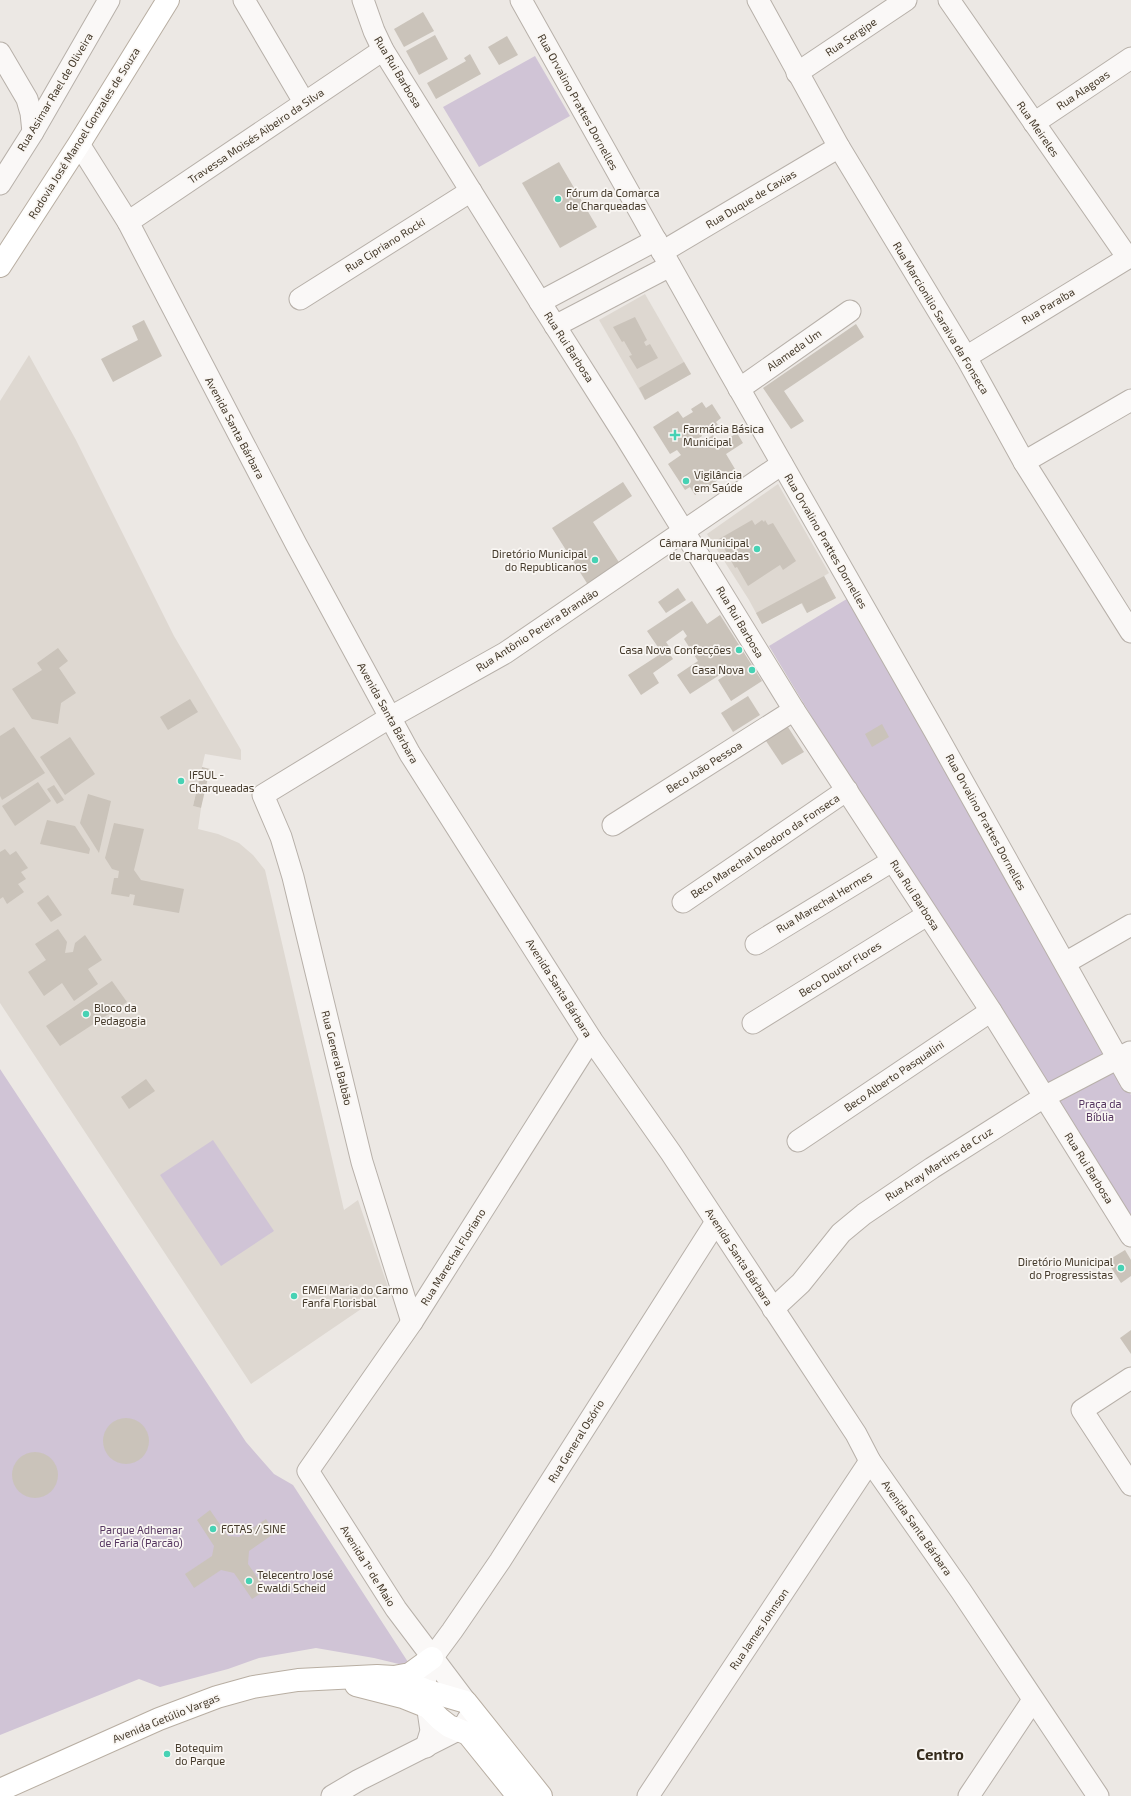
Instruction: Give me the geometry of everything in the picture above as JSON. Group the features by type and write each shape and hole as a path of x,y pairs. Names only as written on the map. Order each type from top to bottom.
{"main road":[{"name":"Rodovia José Manoel Gonzales de Souza","path":"0,266 80,144 168,0"},
{"path":"394,1677 410,1674 432,1658"},
{"name":"Avenida Getúlio Vargas","path":"0,1790 159,1719 217,1697 281,1682 318,1678 394,1677 426,1699"},
{"name":"Avenida Getúlio Vargas","path":"340,1678 358,1686 403,1697 468,1704"},
{"path":"426,1699 440,1719 468,1734 518,1796"},
{"name":"Avenida 1º de Maio","path":"468,1704 541,1796"}],"street":[{"name":"Rua Asimar Rael de Oliveira","path":"0,184 33,132 109,0"},
{"path":"244,0 304,102"},
{"name":"Rua Rui Barbosa","path":"363,0 374,31 384,50 471,191 794,710 991,1011 1131,1236"},
{"name":"Rua Orvalino Prattes Dornelles","path":"521,0 739,389 1065,963 1125,1055 1131,1082"},
{"name":"Rua Marcionilio Saraiva da Fonseca","path":"758,0 839,147 966,357 1024,462 1131,632"},
{"name":"Rua Sergipe","path":"797,73 906,0"},
{"name":"Rua Meireles","path":"949,0 1034,123 1130,257"},
{"name":"Travessa Moisés Aibeiro da Silva","path":"128,222 304,102 384,50"},
{"path":"0,53 27,100 31,112 33,132"},
{"name":"Rua Alagoas","path":"1034,123 1131,58"},
{"name":"Avenida Santa Bárbara","path":"80,144 128,222 204,369 389,718 410,754 591,1039 671,1153 856,1434 870,1461 962,1592 1098,1796"},
{"name":"Rua Duque de Caxias","path":"663,253 839,147"},
{"name":"Rua Cipriano Rocki","path":"300,300 471,191"},
{"path":"540,302 663,253"},
{"path":"555,326 663,253"},
{"name":"Rua Paraíba","path":"966,357 1130,257"},
{"name":"Alameda Um","path":"739,389 850,311"},
{"path":"1024,462 1131,400"},
{"name":"Rua Antônio Pereira Brandão","path":"263,795 389,718 505,653 782,464"},
{"name":"Beco João Pessoa","path":"613,825 794,710"},
{"name":"Beco Marechal Deodoro da Fonseca","path":"683,902 847,790"},
{"name":"Rua General Balbão","path":"263,795 281,837 293,877 362,1162 412,1322"},
{"name":"Rua Marechal Hermes","path":"756,944 892,861"},
{"name":"Beco Doutor Flores","path":"753,1023 927,915"},
{"path":"1065,963 1131,925"},
{"name":"Beco Alberto Pasqualini","path":"798,1141 991,1011"},
{"name":"Rua Marechal Floriano","path":"308,1471 412,1322 591,1039"},
{"name":"Rua Aray Martins da Cruz","path":"773,1308 801,1283 841,1233 864,1214 1044,1096 1125,1055"},
{"name":"Rua General Osório","path":"432,1658 500,1561 716,1222"},
{"path":"1131,1378 1082,1410 1131,1485"},
{"name":"Rua James Johnson","path":"648,1796 870,1461"},
{"name":"Avenida 1º de Maio","path":"308,1471 384,1592 468,1704"},
{"path":"426,1747 431,1731 426,1699 426,1672 432,1658"},
{"path":"969,1796 1033,1700"},
{"path":"332,1796 359,1780 458,1730 466,1723 469,1716 468,1704"}],"shaded area":[{"path":"645,294 691,374 645,400 599,320"},
{"path":"29,355 76,440 174,636 241,750 241,760 205,754 193,806 201,808 198,829 218,834 239,843 253,855 265,870 344,1210 358,1200 389,1290 251,1384 0,1003 0,401"},
{"name":"Câmara Municipal de Charqueadas","path":"778,484 829,573 824,576 836,598 807,613 801,603 762,624 749,600 707,534"}],"green space":[{"path":"535,56 570,116 479,167 443,107"},
{"path":"850,597 1108,1052 1048,1084 833,752 769,646"},
{"name":"Praça da Bíblia","path":"1116,1068 1131,1095 1131,1218 1056,1099"},
{"name":"Parque Adhemar de Faria (Parcão)","path":"0,1069 246,1442 274,1474 293,1485 408,1662 403,1665 374,1658 316,1648 259,1658 228,1669 160,1687 139,1679 0,1735"},
{"path":"213,1140 274,1231 221,1266 160,1175"}],"building":[{"path":"423,12 434,31 404,47 394,29"},
{"path":"435,35 448,59 419,75 406,51"},
{"path":"507,36 518,55 499,65 488,47"},
{"path":"470,54 481,74 436,99 427,83 466,61 464,58"},
{"path":"559,162 597,227 560,248 522,183"},
{"path":"635,317 647,340 644,342 646,346 650,344 658,358 637,369 629,356 632,355 624,341 622,342 613,327"},
{"path":"144,320 162,356 113,382 101,359 138,340 132,326"},
{"path":"856,324 864,337 784,391 804,421 791,429 763,388"},
{"path":"684,362 691,374 645,400 639,388"},
{"path":"702,402 706,408 712,404 721,418 716,422 718,425 707,432 705,429 700,432 702,436 689,444 693,448 713,435 719,444 737,433 743,443 726,454 735,469 695,495 690,487 685,490 668,464 681,455 677,450 670,454 653,427 678,411 683,418 693,412 691,409"},
{"path":"623,482 632,496 593,522 622,567 590,588 552,528"},
{"name":"Câmara Municipal de Charqueadas","path":"752,520 755,525 762,520 764,522 765,520 768,525 773,523 796,561 783,570 780,565 748,586 737,567 735,568 719,539"},
{"path":"824,576 836,598 807,613 802,603 762,624 756,613"},
{"path":"678,588 686,600 666,613 658,602"},
{"path":"692,601 707,624 720,615 762,681 731,701 718,680 734,670 732,667 690,694 677,675 698,661 684,639 687,636 683,630 666,642 670,648 667,650 673,659 653,673 659,683 641,695 628,675 662,653 647,631"},
{"path":"58,648 68,661 59,668 76,693 61,703 58,724 32,719 12,689 42,670 37,663"},
{"path":"748,696 760,715 733,732 721,713"},
{"path":"190,699 198,712 168,730 160,717"},
{"path":"786,724 804,752 782,765 764,738"},
{"path":"882,724 889,737 872,747 865,734"},
{"path":"14,727 45,773 2,800 0,796 0,736"},
{"path":"70,737 95,774 65,795 40,757"},
{"path":"202,767 210,769 201,808 193,806"},
{"path":"38,782 51,801 15,826 2,806"},
{"path":"54,785 64,800 57,804 47,789"},
{"path":"88,794 111,801 99,853 80,823"},
{"path":"47,820 75,826 90,849 89,854 40,844"},
{"path":"114,823 144,829 134,870 141,880 184,889 179,913 133,905 135,895 130,894 129,897 111,894 114,878 118,878 119,871 112,869 105,858"},
{"path":"5,849 10,855 16,851 28,868 21,872 26,879 18,884 24,892 7,904 3,897 0,899 0,852"},
{"path":"48,895 62,915 51,922 37,903"},
{"path":"58,929 67,942 65,953 73,952 75,943 85,935 102,960 88,969 98,984 74,1001 62,983 44,996 28,972 46,960 35,944"},
{"name":"Bloco da Pedagogia","path":"112,981 127,1002 60,1046 46,1026"},
{"path":"146,1079 155,1091 129,1109 121,1097"},
{"name":"Diretório Municipal do Progressistas","path":"1125,1250 1131,1260 1131,1276 1121,1283 1107,1261"},
{"path":"1131,1330 1131,1354 1120,1338"},
{"path":"121,1418 131,1418 139,1422 145,1428 149,1436 149,1446 145,1454 139,1460 131,1464 121,1464 113,1460 107,1454 103,1446 103,1436 107,1428 113,1422"},
{"path":"35,1452 48,1456 54,1462 58,1475 54,1488 48,1494 35,1498 22,1494 16,1488 12,1475 16,1462 22,1456"},
{"path":"210,1510 228,1536 239,1537 266,1519 275,1533 249,1551 248,1564 266,1590 252,1599 234,1573 221,1570 194,1588 185,1574 212,1556 214,1546 197,1520"}],"place":[{"name":"Fórum da Comarca de Charqueadas","path":"558,199"},
{"name":"Farmácia Básica Municipal","path":"675,435"},
{"name":"Vigilância em Saúde","path":"686,481"},
{"name":"Câmara Municipal de Charqueadas","path":"757,549"},
{"name":"Diretório Municipal do Republicanos","path":"595,560"},
{"name":"Casa Nova Confecções","path":"739,650"},
{"name":"Casa Nova","path":"752,670"},
{"name":"IFSUL - Charqueadas","path":"181,781"},
{"name":"Bloco da Pedagogia","path":"86,1014"},
{"name":"Diretório Municipal do Progressistas","path":"1121,1268"},
{"name":"EMEI Maria do Carmo Fanfa Florisbal","path":"294,1296"},
{"name":"FGTAS / SINE","path":"213,1529"},
{"name":"Telecentro José Ewaldi Scheid","path":"249,1581"},
{"name":"Botequim do Parque","path":"167,1754"}],"district":[{"name":"Centro","path":"940,1755"}]}
